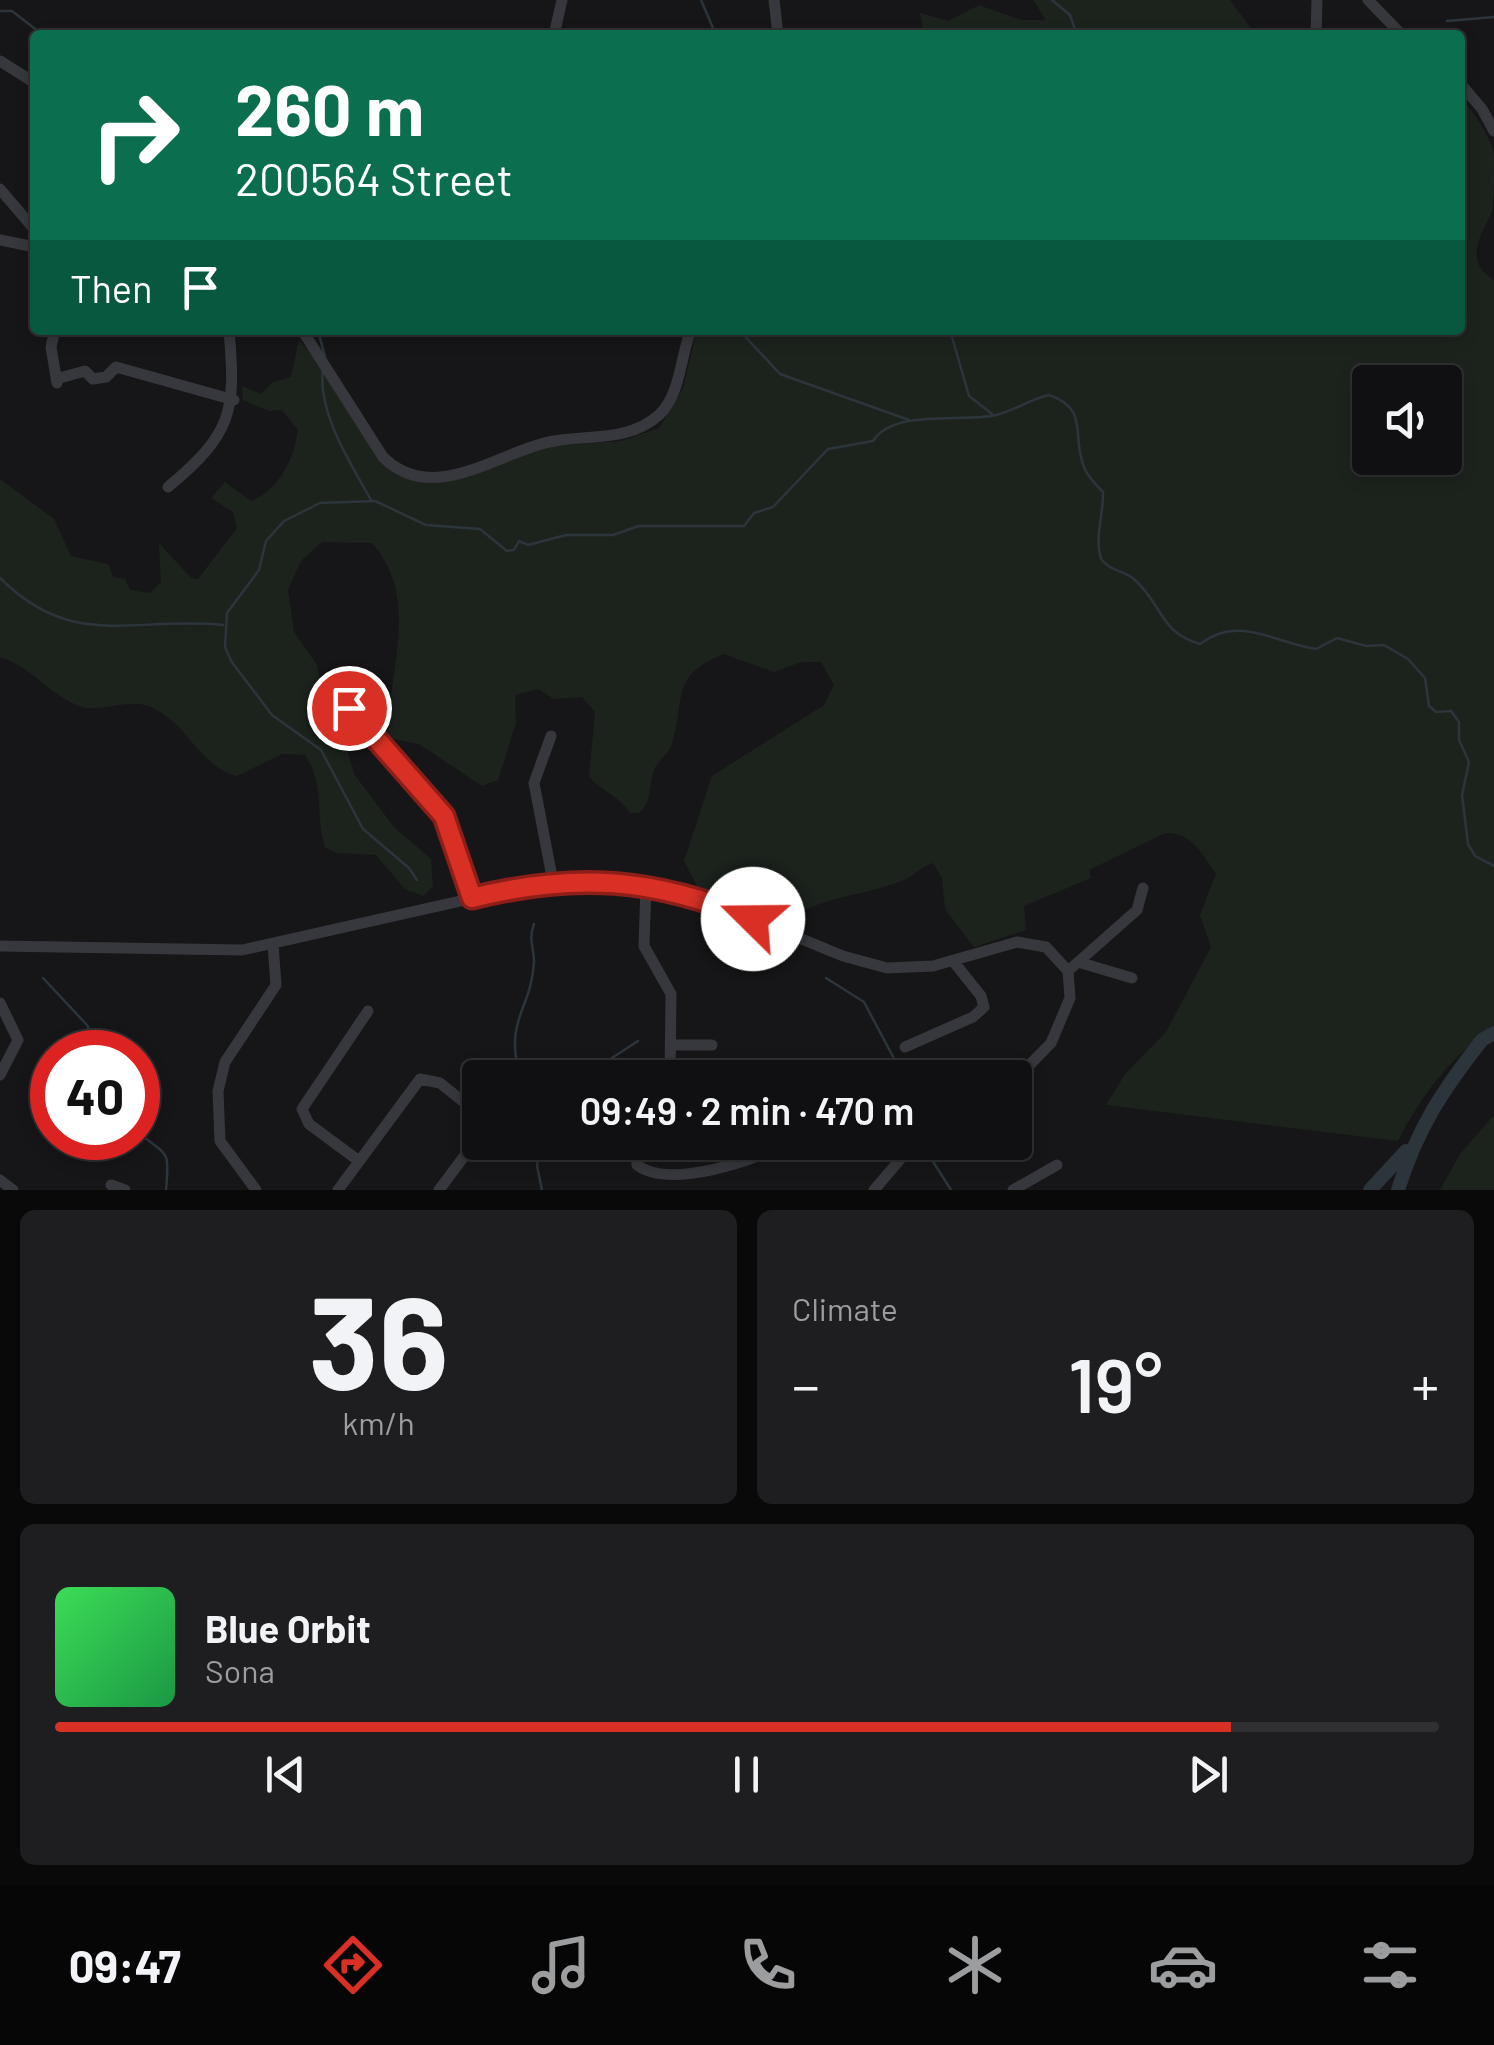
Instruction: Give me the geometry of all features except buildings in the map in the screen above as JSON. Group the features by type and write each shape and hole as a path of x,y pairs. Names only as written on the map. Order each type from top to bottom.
{"street":[{"path":"555,30 562,0"},
{"path":"774,0 777,30"},
{"path":"1316,30 1317,0"},
{"path":"1368,0 1395,30"},
{"path":"0,61 30,79"},
{"path":"1465,89 1482,108 1494,131"},
{"path":"0,188 30,224"},
{"path":"0,240 30,246"},
{"path":"54,335 51,348 58,383 85,370 93,379 102,378 116,366 234,400"},
{"path":"168,487 210,445 234,400 230,335"},
{"path":"305,335 329,366 359,424 390,464 423,476 477,470 542,444 622,435 644,426 670,402 690,335"},
{"path":"349,708 444,816 472,898"},
{"path":"551,736 534,783 553,882"},
{"path":"0,946 211,952 273,944 553,882 646,886 699,897 860,962 905,970 1028,942 1050,950 1073,967 1132,978"},
{"path":"646,886 644,946 671,994 672,1060"},
{"path":"1032,1064 1058,1028 1071,991 1073,967 1137,910 1142,888"},
{"path":"256,1190 220,1141 219,1081 225,1062 273,994 278,975 273,944"},
{"path":"905,1047 974,1017 984,1007 981,996 953,960"},
{"path":"0,1076 18,1040 1,1007"},
{"path":"359,1160 309,1124 302,1109 368,1011"},
{"path":"674,1045 712,1044"},
{"path":"338,1190 420,1079 440,1083 462,1101"},
{"path":"440,1190 462,1159"},
{"path":"637,1160 642,1172 700,1182 750,1160"},
{"path":"874,1190 900,1160"},
{"path":"1012,1190 1057,1165"},
{"path":"0,1180 13,1190"},
{"path":"111,1184 125,1190"}],"shaded area":[{"path":"1033,0 1230,0 1252,30 923,30 920,13 948,21 979,5 1021,20 1046,20"},
{"path":"1465,102 1485,132 1494,157 1492,212 1477,256 1479,265 1494,280 1494,1026 1439,1078 1398,1141 1106,1105 1125,1074 1166,1032 1211,947 1200,915 1216,874 1190,841 1165,833 1089,870 1091,878 1024,906 1026,930 974,947 945,909 942,878 933,863 904,880 825,902 780,924 698,888 684,861 712,776 824,705 834,685 821,662 801,662 774,672 724,654 695,671 683,690 672,744 654,770 648,798 639,813 630,813 589,776 595,712 582,697 554,699 538,689 515,695 516,723 498,780 482,786 419,744 388,738 399,612 387,565 372,543 322,542 301,561 288,590 294,632 317,665 324,711 346,746 354,774 394,827 431,859 433,886 423,896 405,889 376,855 336,853 325,847 315,777 305,755 282,754 237,776 213,764 177,725 155,709 135,704 79,706 0,657 0,479 54,519 71,556 108,564 113,577 125,579 130,590 150,593 161,582 159,543 191,578 198,579 237,528 233,512 211,498 225,482 251,501 270,489 289,462 298,430 282,410 269,411 243,400 242,386 261,394 273,382 291,377 299,340 322,367 369,444 416,480 552,446 621,441 659,428 683,388 696,335 1465,335"},
{"path":"1494,1115 1494,1190 1440,1190 1460,1154"}],"waterway":[{"path":"701,0 714,30"},
{"path":"1052,0 1070,15 1075,30"},
{"path":"0,11 12,11 37,30"},
{"path":"1447,21 1494,17"},
{"path":"319,335 325,357"},
{"path":"744,335 780,374 909,420"},
{"path":"951,335 969,396 992,414"},
{"path":"323,370 330,420 371,500"},
{"path":"417,880 409,868 363,829 321,750 272,715 231,661 225,647 227,613 259,570 266,541 284,521 320,503 375,501 426,525 480,529 507,551 514,550 519,541 528,545 566,535 613,535 639,526 744,526 754,513 773,507 828,449 873,441 883,431 913,420 996,415 1049,395 1062,401 1075,415 1084,467 1103,492 1098,542 1101,559 1135,580 1177,633 1200,644 1214,635 1243,631 1316,649 1337,638 1366,646 1384,645 1408,659 1425,678 1429,706 1436,712 1451,711 1459,722 1459,740 1469,762 1462,795 1468,844 1475,856 1494,866"},
{"path":"0,578 27,601 79,623 223,625"},
{"path":"516,1060 517,1028 532,979 534,924"},
{"path":"43,978 90,1030"},
{"path":"826,978 864,1002 895,1060"},
{"path":"1398,1190 1432,1111 1482,1040 1494,1033"},
{"path":"609,1060 638,1041"},
{"path":"160,1149 167,1159 166,1190"},
{"path":"1370,1190 1406,1151"},
{"path":"538,1160 542,1190"},
{"path":"932,1160 951,1190"}],"route":[{"path":"349,708 444,816 472,898 553,882 646,886 682,891 753,919"}]}
